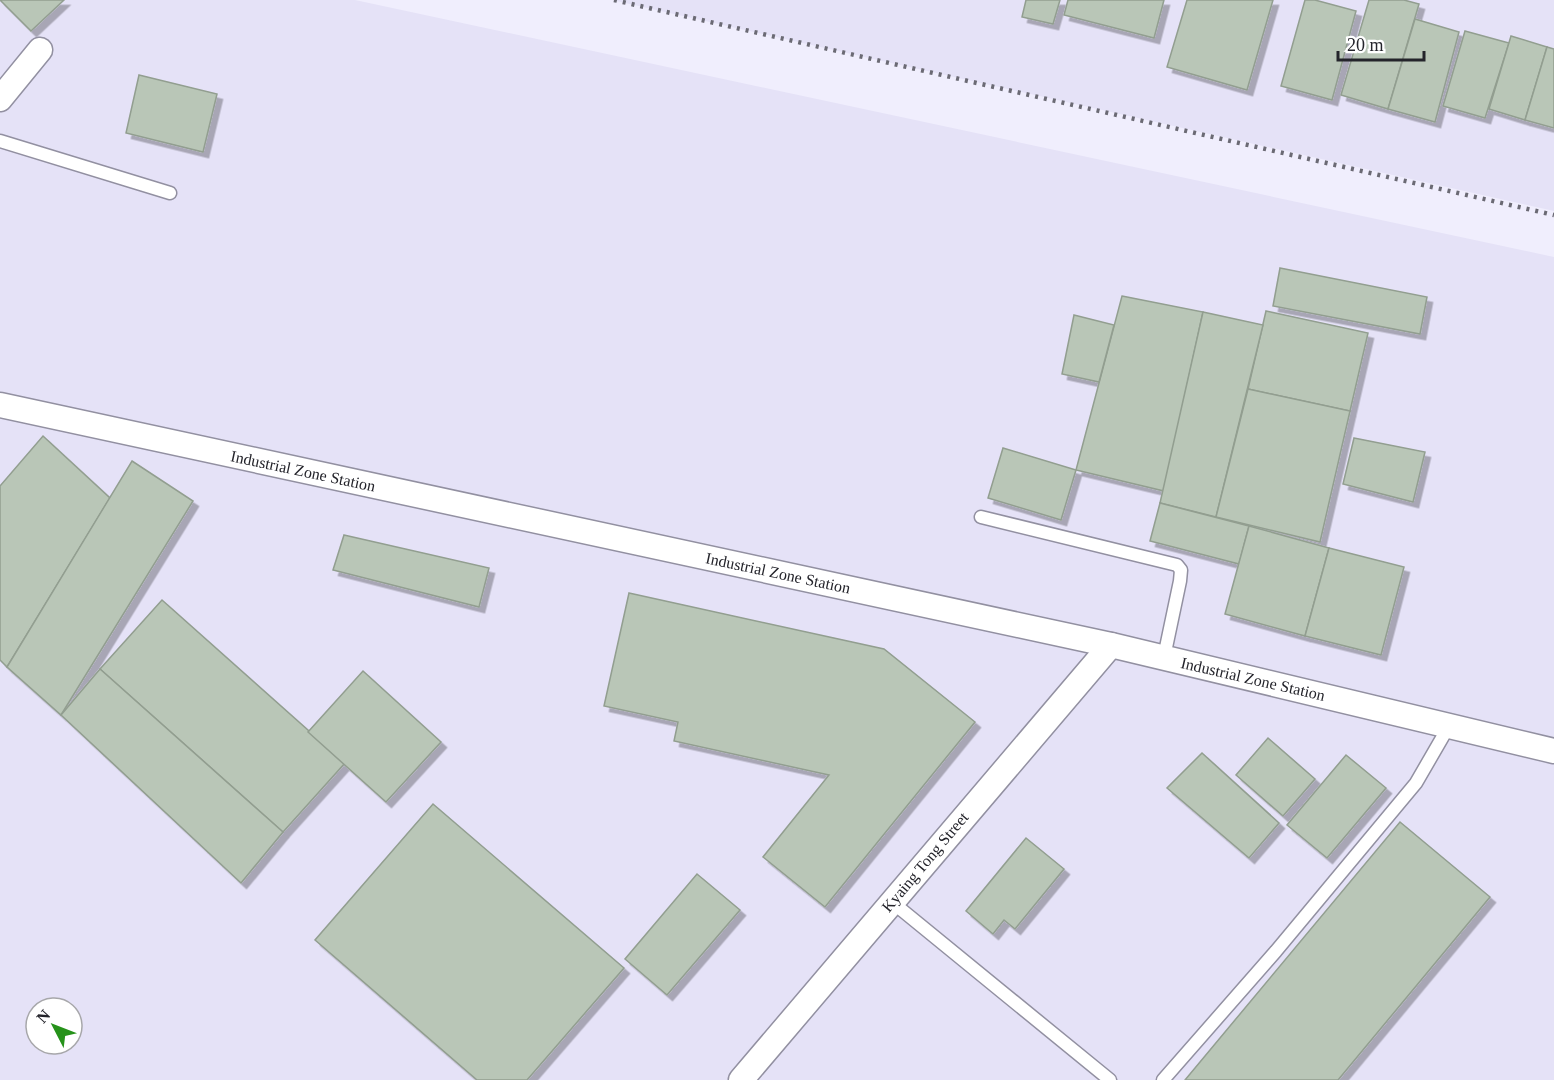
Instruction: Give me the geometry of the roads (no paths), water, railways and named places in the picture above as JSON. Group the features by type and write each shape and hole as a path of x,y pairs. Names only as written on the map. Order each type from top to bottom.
{"street":[{"path":"0,99 40,50"},
{"name":"Industrial Zone Station","path":"0,405 1111,645 1554,751"},
{"name":"Kyaing Tong Street","path":"741,1080 1111,645"}],"lane":[{"path":"0,141 170,193"},
{"path":"981,517 1177,565 1181,570 1180,581 1164,657"},
{"path":"1163,1080 1276,951 1416,783 1449,726"},
{"path":"892,902 1110,1080"}],"railway":[{"path":"614,0 1554,215"}]}
